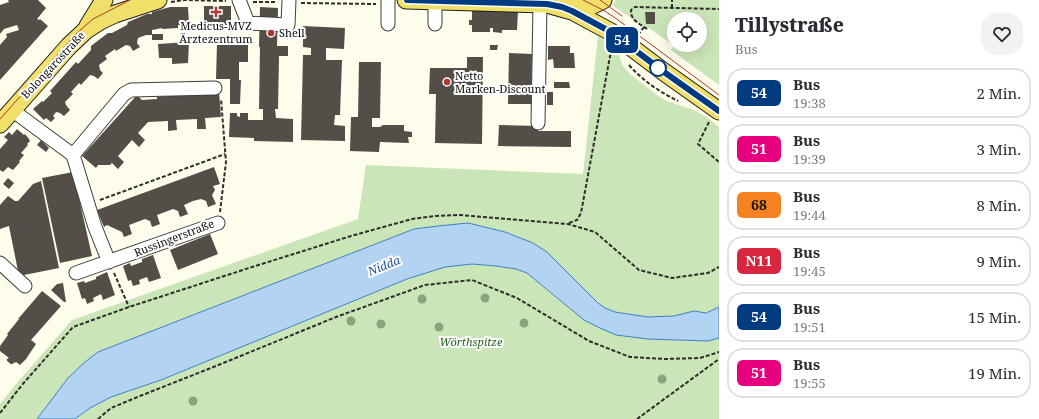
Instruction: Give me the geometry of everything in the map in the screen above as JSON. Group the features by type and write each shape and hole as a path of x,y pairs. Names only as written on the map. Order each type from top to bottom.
{"main road":[{"path":"86,30 104,0"},
{"name":"Bolongarostraße","path":"0,124 69,46 86,30 100,20 155,0"},
{"path":"406,0 544,4 578,7 591,2 612,38"},
{"path":"544,4 562,7 572,11 664,72 717,110"}],"street":[{"path":"239,0 248,23 288,24 289,0"},
{"path":"388,0 388,24"},
{"path":"435,1 435,24"},
{"path":"538,123 544,4"},
{"path":"73,156 124,94 131,90 215,88"},
{"path":"12,110 73,156 95,227 109,262"},
{"name":"Russingerstraße","path":"76,272 109,262 218,223"},
{"path":"0,263 25,286"}],"path":[{"path":"672,0 672,8"},
{"path":"647,29 633,19 630,14 631,10 635,7 719,9"},
{"path":"568,224 577,220 582,213 612,38"},
{"name":"Russingerstraße","path":"215,88 221,89 226,162 218,223"},
{"path":"717,110 698,144 719,162"},
{"path":"88,204 225,154"},
{"path":"0,413 22,385 73,327 129,307 336,240 412,219 460,215 568,224 595,232 639,270 672,278 708,273 719,267"},
{"path":"109,262 129,307"},
{"path":"98,419 111,408 140,396 336,317 425,285 472,280 517,298 589,342 630,357 665,359 700,358 719,352"},
{"path":"637,419 719,359"}],"green space":[{"path":"616,0 719,0 719,85 674,52 707,52 707,12 667,12 667,41 649,28 647,29 612,5"},
{"path":"598,36 611,44 618,53 623,66 630,74 657,95 667,101 694,110 705,116 719,127 719,307 706,313 694,311 674,316 648,317 615,312 598,303 547,252 533,243 505,232 414,229 98,352 68,378 37,419 0,419 0,404 72,320 358,219 366,165 583,174"},
{"name":"Wörthspitze","path":"471,264 516,269 527,273 584,320 616,335 648,339 708,341 719,338 719,419 75,419 90,408 111,397 161,380 407,279 445,267"}],"water":[{"name":"Nidda","path":"468,223 505,232 533,243 547,252 598,303 615,312 648,317 674,316 694,311 706,313 719,307 719,338 708,341 648,339 616,335 584,320 527,273 516,269 472,264 445,267 407,279 161,380 111,397 90,408 75,419 37,419 68,378 98,352 414,229"}],"building":[{"path":"8,0 38,0 46,8 37,19 40,19 48,26 0,80 0,45 7,37 6,34 19,30 17,25 4,29 0,34 0,5 9,2"},
{"path":"204,6 231,6 231,27 222,27 222,30 207,30 207,28 204,27"},
{"path":"170,7 188,7 189,25 178,25 178,28 162,28 152,30 152,35 146,35 138,38 137,43 140,47 133,51 130,46 126,45 116,51 115,49 105,56 107,59 99,65 100,70 103,73 98,79 90,75 81,85 79,83 71,92 73,94 65,102 70,110 64,116 56,112 53,116 55,118 51,122 46,118 44,120 33,109 52,93 50,91 76,62 78,64 91,50 91,46 108,33 112,33 127,25 128,22 147,14 152,14 152,12"},
{"path":"260,7 278,8 277,46 288,46 288,56 279,56 278,109 275,109 276,118 293,119 293,142 254,141 254,138 229,137 230,113 237,113 237,116 240,117 240,113 248,113 248,120 263,120 263,109 259,109"},
{"path":"472,10 518,11 517,30 502,30 502,33 493,32 493,28 490,28 490,32 472,32 472,25 469,25 469,20 472,20"},
{"path":"645,12 655,12 655,24 646,24"},
{"path":"303,26 345,28 344,49 326,48 326,60 342,60 340,115 335,115 334,125 345,126 345,141 301,140 303,55 311,55 311,48 303,47"},
{"path":"152,34 163,34 163,40 152,40"},
{"path":"189,42 188,63 172,64 172,58 159,58 158,44"},
{"path":"217,44 248,45 248,62 239,62 239,80 241,80 240,104 230,104 230,79 216,79"},
{"path":"490,45 498,45 497,50 490,50"},
{"path":"548,46 570,46 570,53 574,53 575,68 554,68 553,59 548,60"},
{"path":"509,53 532,54 531,104 508,104"},
{"path":"467,57 483,57 482,144 435,143 436,94 429,94 430,68 467,68"},
{"path":"359,62 381,62 380,118 372,118 372,127 380,127 383,125 404,125 404,131 412,132 412,137 408,137 409,143 380,142 379,152 350,151 351,117 358,117"},
{"path":"554,82 569,82 570,88 554,88"},
{"path":"219,92 221,117 205,118 206,129 197,129 197,119 176,120 177,130 168,131 168,121 148,122 138,133 145,140 139,147 132,140 118,156 124,162 118,169 112,163 110,165 98,165 96,168 82,156 137,95 142,100 157,99 157,97"},
{"path":"547,92 553,92 553,105 547,105"},
{"path":"499,125 538,126 538,131 571,131 571,147 498,146"},
{"path":"17,129 24,135 25,134 30,141 21,153 24,155 19,161 20,162 13,170 8,167 3,172 0,170 0,149 8,140 4,137 9,132 12,135"},
{"path":"41,140 49,148 46,152 37,145"},
{"path":"214,167 220,184 213,186 215,190 212,195 216,204 208,207 206,201 201,199 193,201 184,205 188,214 180,217 178,211 173,209 157,215 160,224 152,227 150,221 145,219 129,225 132,234 124,237 122,232 107,225 104,227 97,210"},
{"path":"73,172 92,256 60,263 42,178"},
{"path":"8,178 14,183 9,189 3,184"},
{"path":"41,181 59,268 19,276 9,226 0,229 0,205 8,196 15,201 18,201 33,184"},
{"path":"210,234 218,254 178,270 170,250"},
{"path":"153,255 161,278 149,282 147,277 139,280 140,284 133,286 131,280 128,281 123,266 130,263 131,266 142,262 142,259"},
{"path":"107,272 115,295 103,300 101,294 93,298 94,301 87,304 85,298 82,299 77,283 84,281 85,283 96,279 96,277"},
{"path":"63,283 66,302 64,302 51,290 57,284"},
{"path":"42,291 61,306 31,340 36,344 26,359 20,365 16,362 11,364 7,361 9,358 0,351 0,346 18,319"}],"tram line":[{"path":"0,119 77,33 93,19 130,0"},
{"path":"583,0 614,17 719,95"},
{"path":"600,0 622,16"}],"bus line":[{"name":"54","path":"407,0 547,4 562,7 611,32 719,111"}],"place":[{"name":"Medicus-MVZ Ärztezentrum","path":"216,12"},
{"name":"Shell","path":"271,33"},
{"name":"Netto Marken-Discount","path":"447,82"}]}
